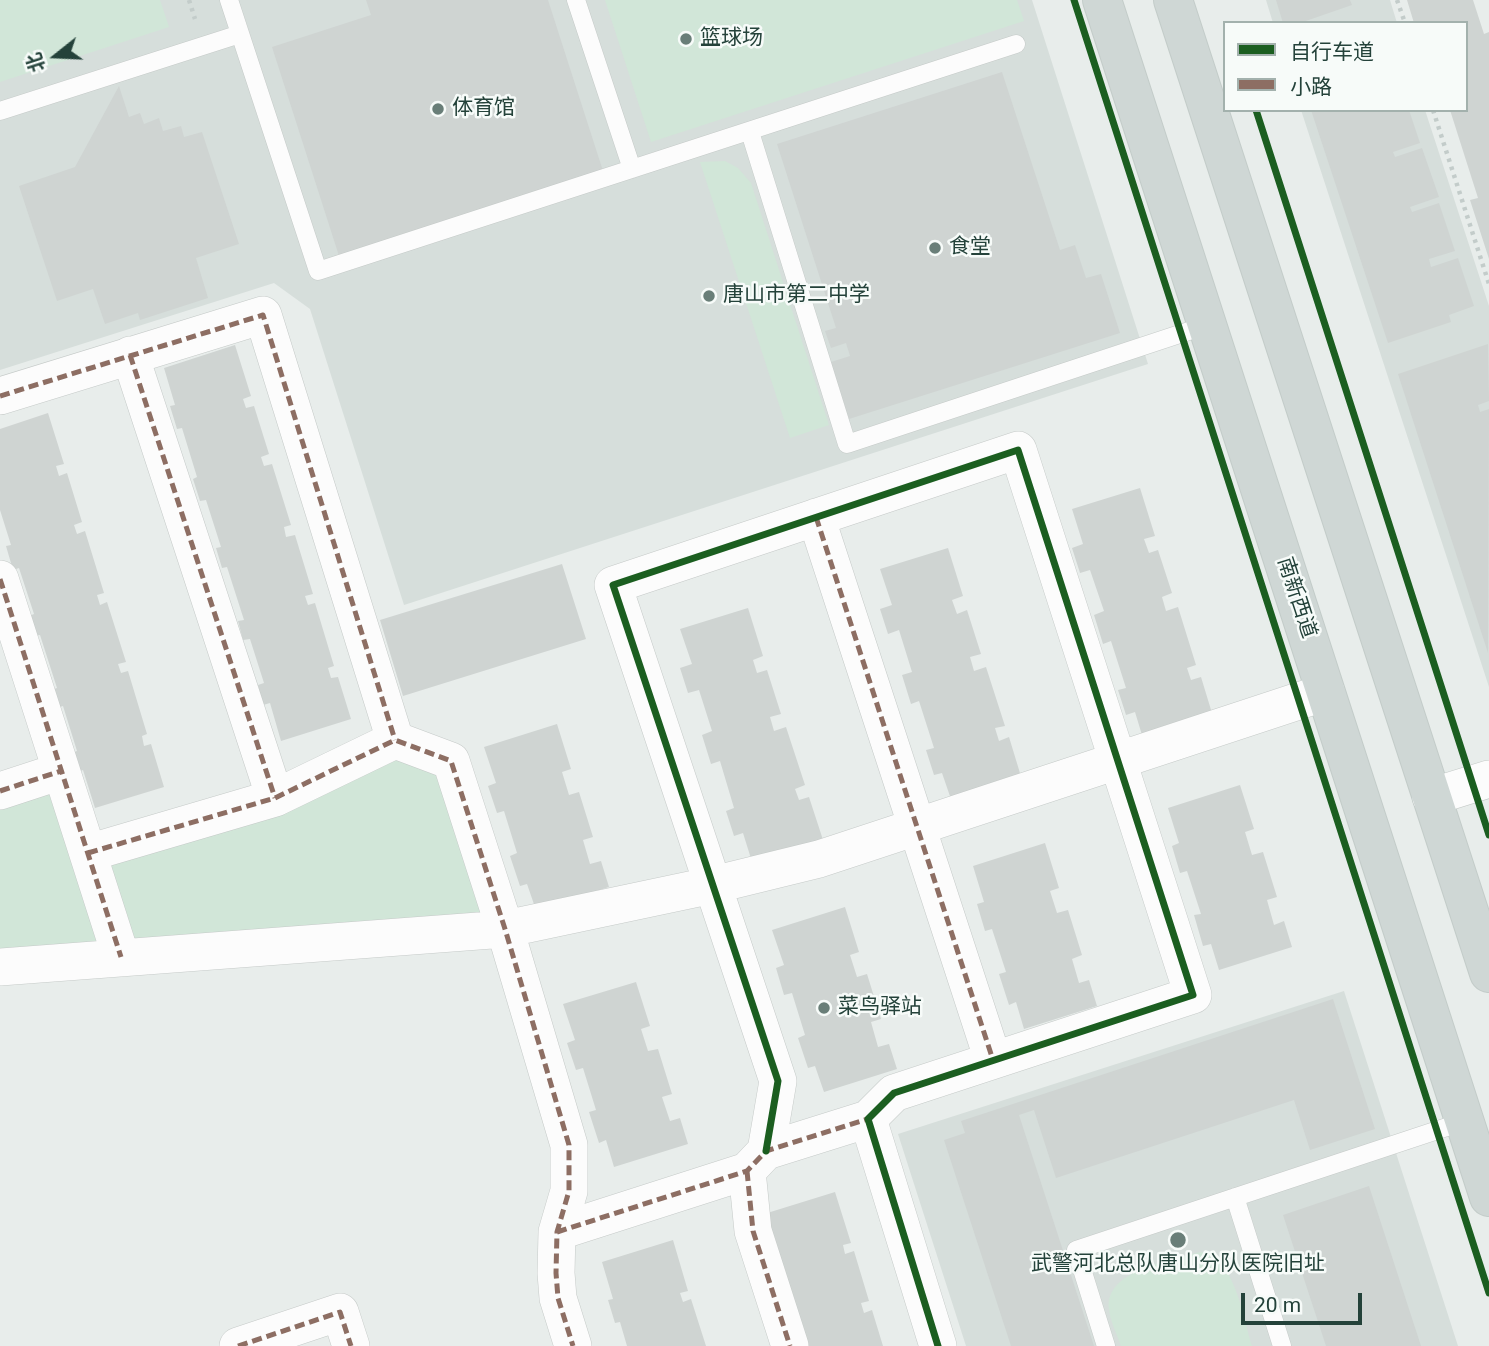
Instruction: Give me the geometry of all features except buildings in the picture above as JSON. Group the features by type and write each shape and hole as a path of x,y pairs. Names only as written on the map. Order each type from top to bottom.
{"main road":[{"name":"南新西道","path":"1102,0 1489,1197"},
{"path":"1173,0 1489,973"}],"street":[{"path":"0,397 263,315 395,740"},
{"path":"130,355 275,798"},
{"path":"558,1232 756,1161 868,1119 894,1093 1194,995 1018,450 613,585 778,1081 756,1161 753,1231 790,1346"},
{"path":"816,517 993,1060"},
{"path":"0,579 121,957"},
{"path":"0,967 505,929 713,885 819,859 1326,692"},
{"path":"88,853 275,798 395,740 451,761 505,929 569,1145 569,1191 558,1232 556,1273 558,1298 573,1346"},
{"path":"0,791 61,771"},
{"path":"1431,797 1489,779"},
{"path":"868,1119 939,1346"},
{"path":"238,1346 340,1312 351,1346"}],"lane":[{"path":"229,0 318,271 1016,44"},
{"path":"576,0 632,169"},
{"path":"0,111 240,34"},
{"path":"750,132 847,444 1207,325"},
{"path":"1106,1346 1076,1250 1465,1121"},
{"path":"1235,1197 1282,1346"}],"path":[{"path":"1397,0 1404,21"},
{"path":"1434,112 1489,284"}],"shaded area":[{"name":"唐山市第二中学","path":"0,0 1032,0 1148,364 404,605 310,309 274,283 0,370"},
{"path":"1266,0 1390,0 1396,21 1272,21"},
{"path":"1302,112 1426,112 1489,306 1489,687"},
{"name":"武警河北总队唐山分队医院旧址","path":"1344,991 1458,1346 966,1346 898,1134"}],"green space":[{"path":"0,0 160,0 169,27 0,82"},
{"name":"篮球场","path":"605,0 1017,0 1024,21 651,142"},
{"path":"725,161 738,168 751,183 829,425 790,438 700,162"},
{"path":"393,757 440,774 485,916 131,944 106,862"},
{"path":"57,781 108,943 0,953 0,798"},
{"path":"1200,1252 1212,1256 1229,1276 1241,1305 1252,1346 1121,1346 1109,1309 1110,1296 1117,1285 1142,1269"}],"marked path":[{"path":"0,396 263,315 395,740"},
{"path":"130,355 275,798"},
{"path":"816,517 993,1060"},
{"path":"0,579 121,957"},
{"path":"88,853 275,798 395,740 451,761 505,929 569,1145 569,1191 557,1232 556,1273 558,1298 573,1346"},
{"path":"0,791 61,771"},
{"path":"557,1232 747,1171 766,1151 868,1119"},
{"path":"747,1171 753,1231 790,1346"},
{"path":"238,1346 340,1312 351,1346"}],"cycle path":[{"path":"1074,0 1489,1293"},
{"path":"1257,112 1489,835"},
{"path":"766,1151 778,1081 613,585 1018,450 1193,995 894,1093 868,1119 938,1346"}],"place":[{"name":"篮球场","path":"686,39"},
{"name":"体育馆","path":"438,109"},
{"name":"食堂","path":"935,248"},
{"name":"唐山市第二中学","path":"709,296"},
{"name":"菜鸟驿站","path":"824,1008"},
{"name":"武警河北总队唐山分队医院旧址","path":"1178,1240"}]}
